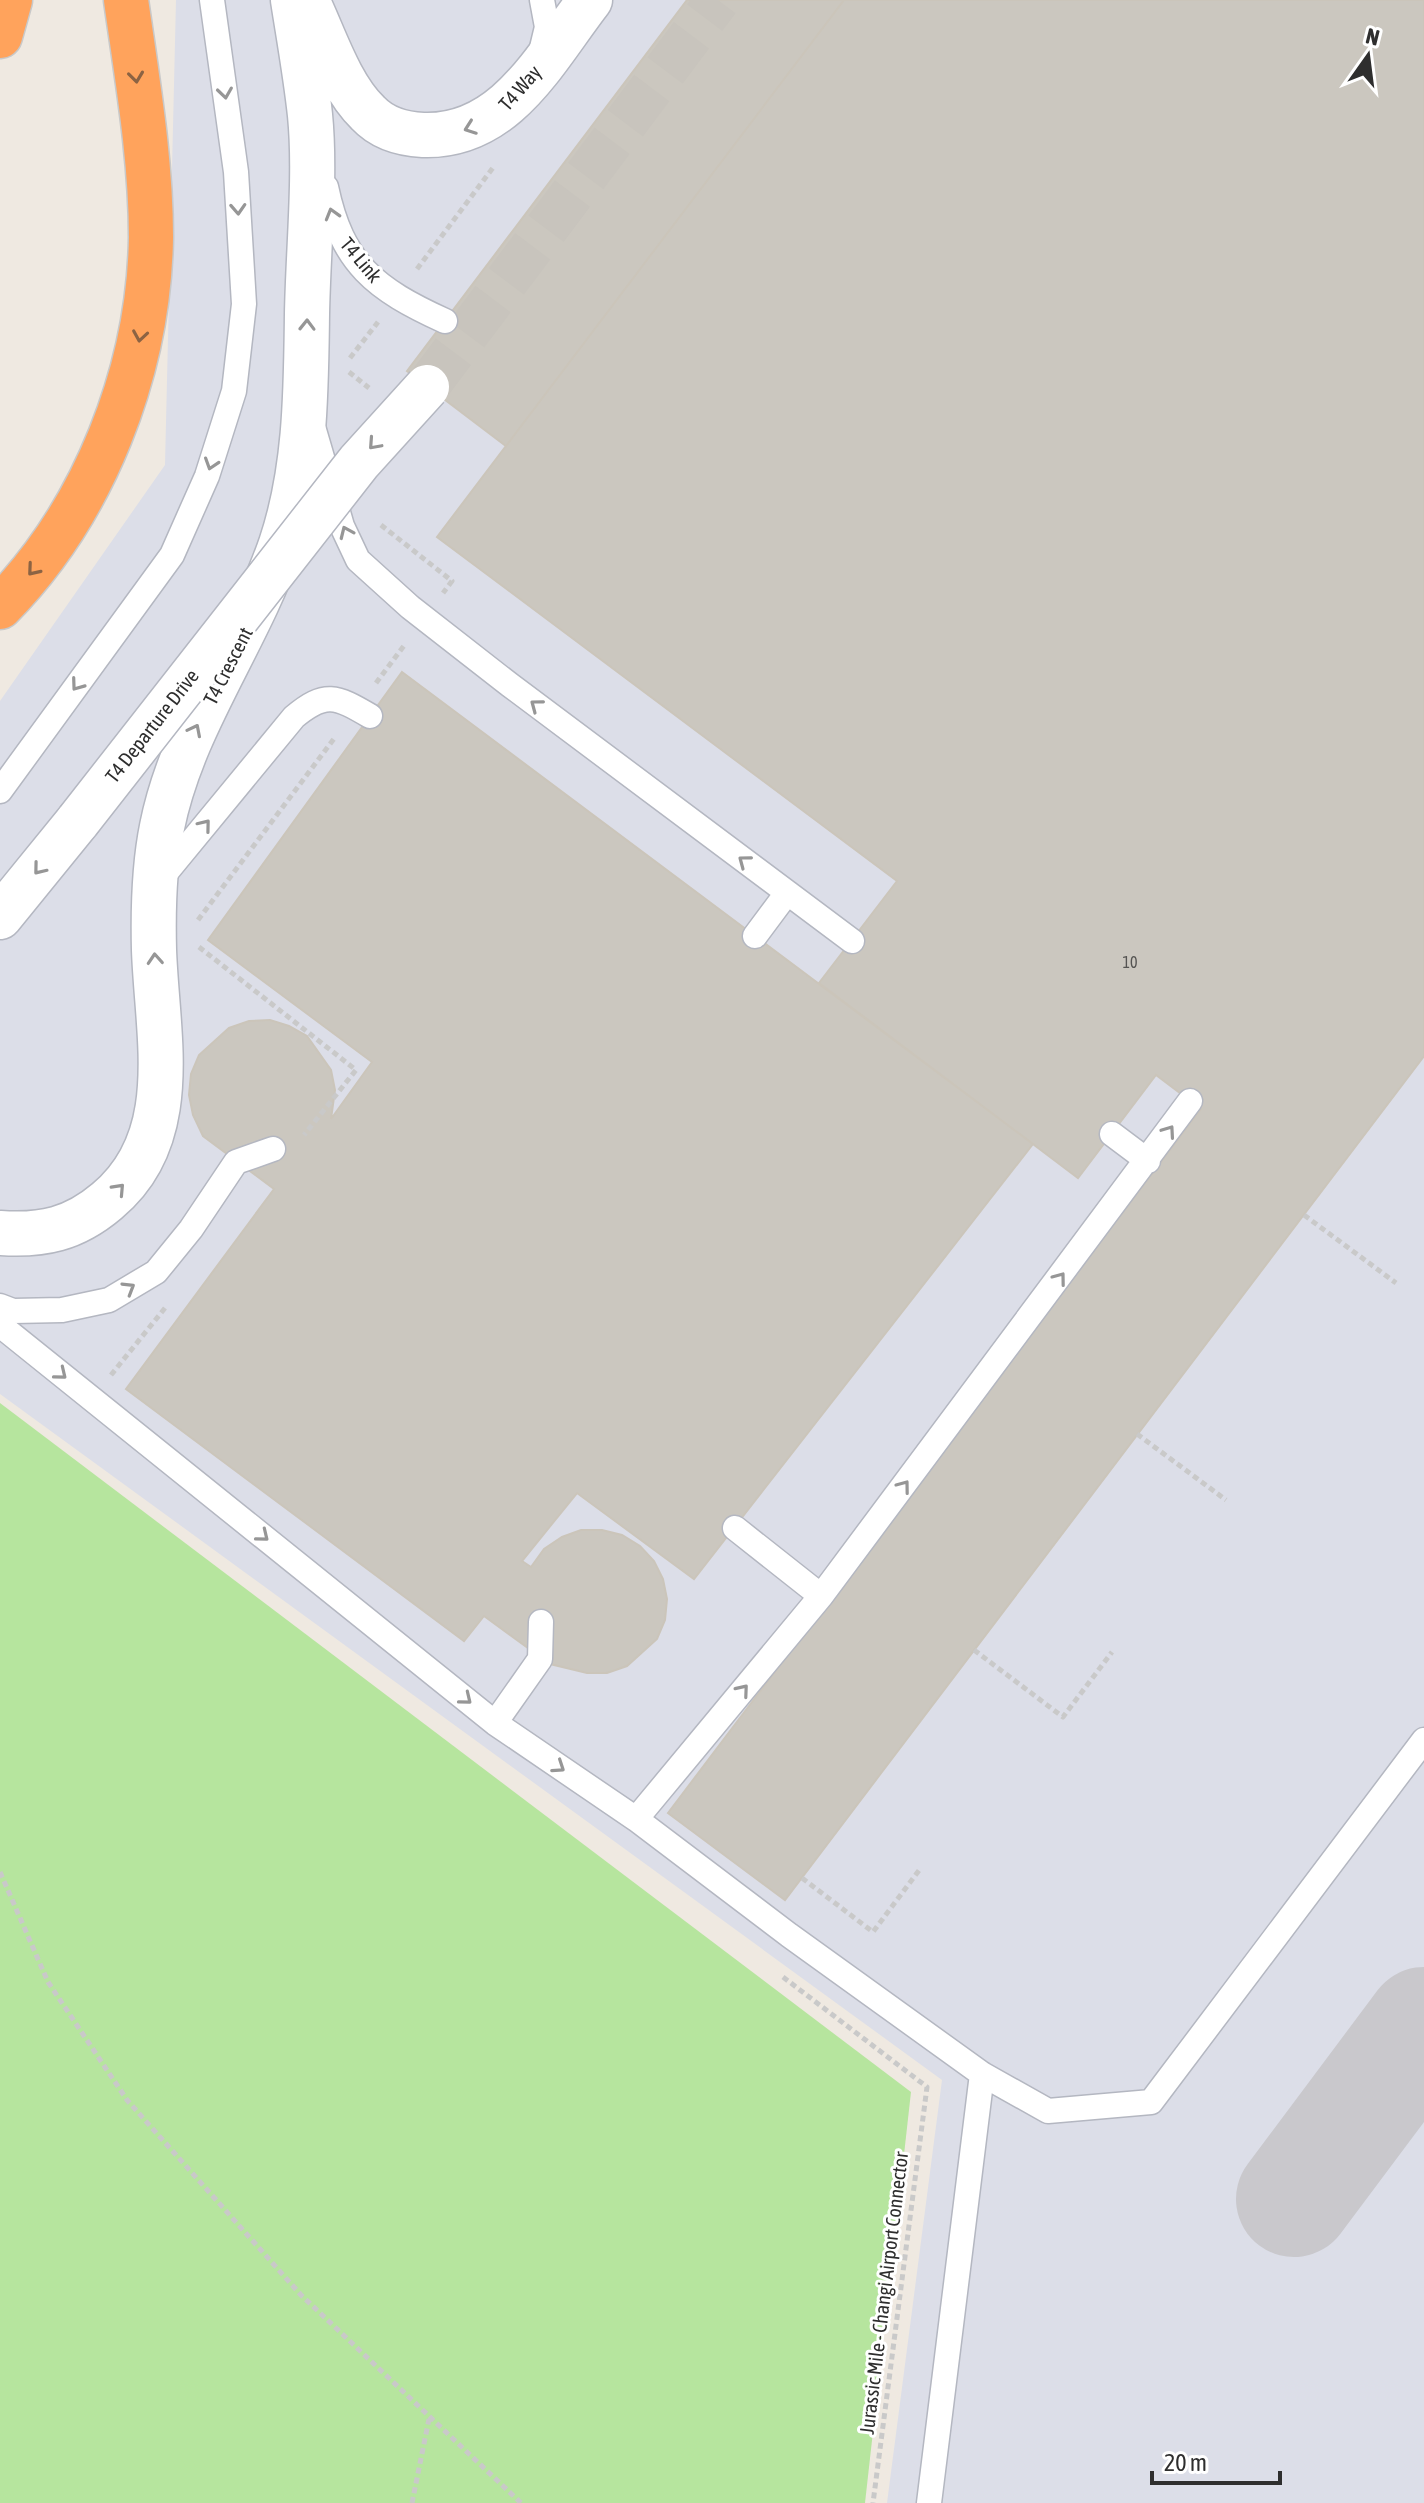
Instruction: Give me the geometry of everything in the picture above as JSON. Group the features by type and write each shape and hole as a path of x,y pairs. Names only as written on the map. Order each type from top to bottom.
{"highway":[{"path":"0,36 10,0"},
{"path":"0,607 45,556 74,509 121,408 137,355 151,238 149,187 126,0"}],"main road":[{"name":"T4 Crescent","path":"0,1233 30,1235 63,1229 85,1220 112,1197 142,1160 158,1111 161,1033 154,950 155,886 161,831 171,787 189,743 253,617 282,543 297,486 306,403 311,118 293,0"},
{"name":"T4 Way","path":"307,0 347,83 367,112 391,129 442,136 470,129 497,115 529,80 590,0"},
{"name":"T4 Departure Drive","path":"0,917 359,462 427,387"}],"lane":[{"path":"0,791 172,555 207,476 234,391 244,304 231,131 212,0"},
{"path":"529,80 547,27 542,0"},
{"name":"T4 Link","path":"311,118 332,218 342,243 367,274 396,297 445,321"},
{"path":"306,403 342,526 358,560 425,619 852,941"},
{"path":"155,886 294,717 314,700 336,698 370,716"},
{"path":"755,936 787,893"},
{"path":"636,1819 821,1596 1190,1101"},
{"path":"1112,1134 1148,1161"},
{"path":"0,1306 13,1311 62,1310 109,1300 156,1272 191,1229 236,1162 273,1149"},
{"path":"0,1325 495,1723 636,1819 789,1935 982,2074 1048,2111 1151,2102 1424,1740"},
{"path":"735,1528 821,1596"},
{"path":"495,1723 540,1659 541,1622"},
{"path":"929,2503 982,2074"}],"path":[{"path":"1304,1215 1396,1283"},
{"path":"1137,1434 1226,1500"},
{"path":"974,1650 1063,1717 1112,1652"},
{"path":"802,1878 873,1932 920,1869"},
{"path":"0,1872 48,1982 127,2100 301,2295 521,2503"},
{"name":"Jurassic Mile - Changi Airport Connector","path":"873,2503 927,2087"},
{"path":"412,2503 429,2418"}],"shaded area":[{"path":"176,0 1424,0 1424,2503 887,2503 942,2080 0,1394 0,701 165,465"}],"green space":[{"path":"0,1403 911,2092 865,2503 0,2503"}],"building":[{"path":"687,0 844,0 506,446 407,371"},
{"path":"844,0 1424,0 1424,1056 785,1900 668,1813 1201,1109 1156,1075 1078,1178 819,983 897,881 437,537"},
{"path":"402,672 1033,1144 694,1579 577,1493 522,1561 531,1567 544,1549 562,1537 581,1530 602,1530 622,1535 640,1546 654,1561 663,1579 667,1599 665,1620 657,1639 627,1666 607,1673 587,1673 550,1664 484,1616 464,1641 126,1389 274,1189 203,1136 193,1115 189,1095 191,1074 199,1055 229,1028 249,1021 270,1020 289,1026 307,1036 331,1070 335,1090 331,1119 372,1062 208,940"}],"taxiway":[{"path":"1294,2199 1424,2025"}],"tunnel":[{"path":"427,387 718,0"}]}
